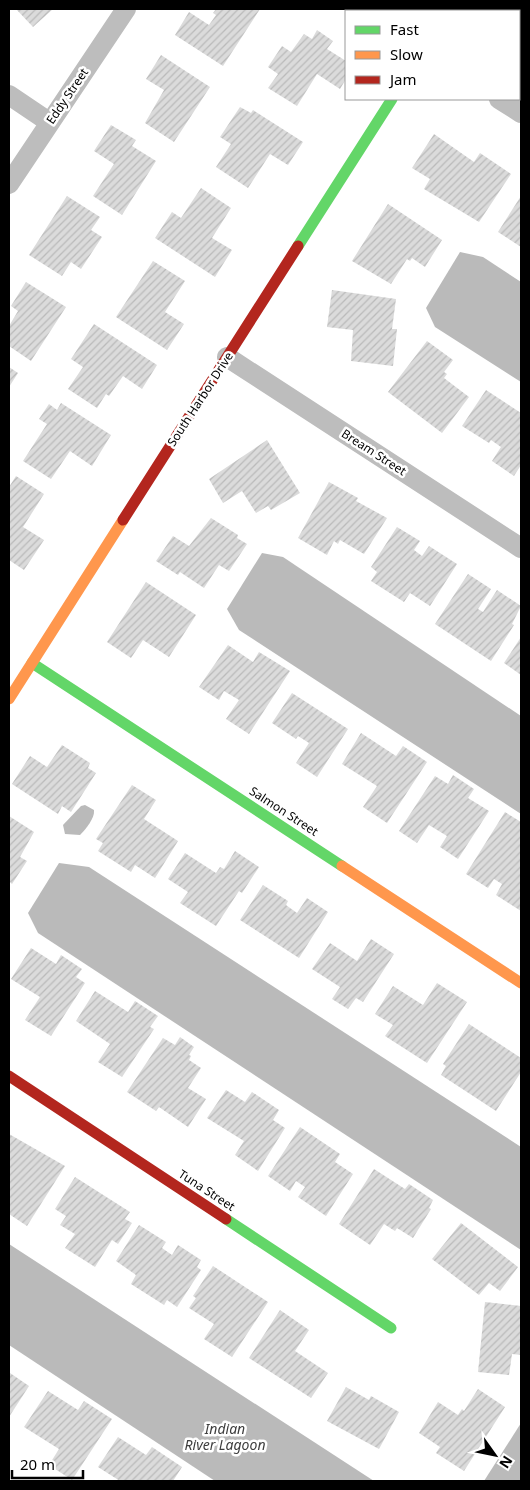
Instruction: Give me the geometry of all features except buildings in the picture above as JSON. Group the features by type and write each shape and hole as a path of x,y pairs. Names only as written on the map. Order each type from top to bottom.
{"street":[{"name":"Eddy Street","path":"9,184 126,9"},
{"path":"9,94 49,122"},
{"name":"South Harbor Drive","path":"9,699 391,100"},
{"path":"502,100 521,113"},
{"name":"Bream Street","path":"227,357 521,548"},
{"name":"Salmon Street","path":"32,663 521,983"},
{"name":"Tuna Street","path":"9,1076 391,1328"}],"water":[{"path":"460,252 483,257 521,282 521,382 435,327 426,308"},
{"path":"262,553 283,557 521,716 521,814 239,630 227,609"},
{"path":"85,805 94,810 90,823 80,835 65,834 63,825 81,806"},
{"path":"59,863 89,867 521,1147 521,1250 38,933 28,913"},
{"name":"Indian River Lagoon","path":"9,1244 374,1481 215,1481 9,1345"},
{"path":"521,1423 521,1481 484,1481"}],"traffic: fast":[{"path":"298,246 391,100"},
{"path":"32,663 342,866"},
{"path":"226,1219 391,1328"}],"traffic: slow":[{"path":"9,699 123,520"},
{"path":"342,866 521,983"}],"traffic: jam":[{"path":"123,520 298,246"},
{"path":"9,1076 226,1219"}]}
